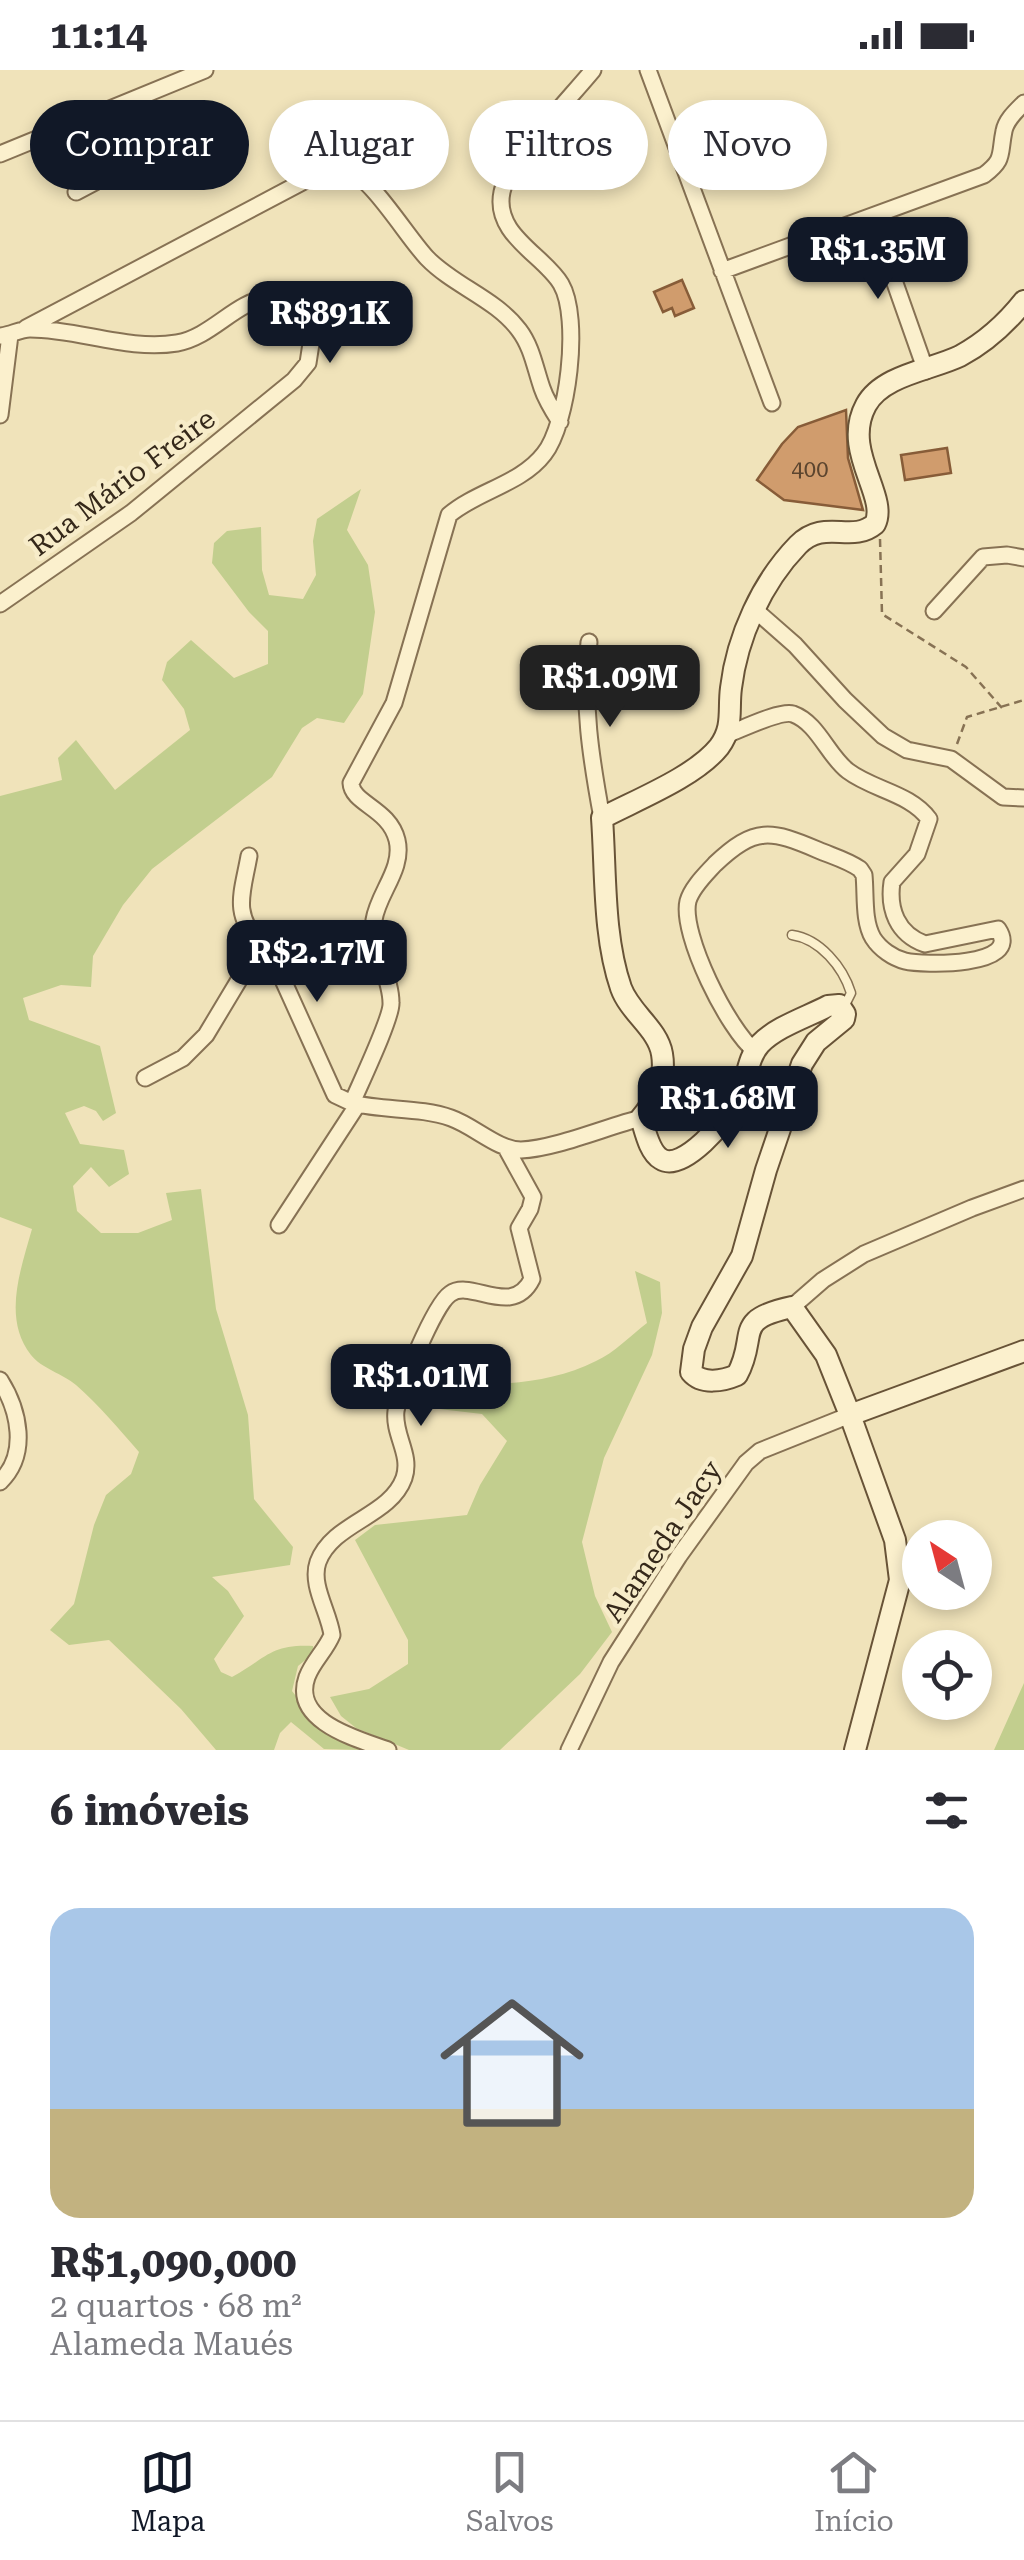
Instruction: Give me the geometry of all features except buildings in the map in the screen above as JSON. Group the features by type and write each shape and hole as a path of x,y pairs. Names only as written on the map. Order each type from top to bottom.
{"street":[{"path":"133,100 205,70"},
{"path":"280,1225 355,1104 392,1008 374,934 374,918 399,848 390,821 354,795 351,783 394,703 448,515 536,463 551,444 560,422 571,340 568,307 560,283 509,226 502,211 502,191 524,154 593,70"},
{"path":"648,70 772,404"},
{"path":"722,271 984,175 998,164 1004,128 1024,103"},
{"path":"0,154 30,142"},
{"path":"0,415 12,333 326,170 349,170 368,186 429,260 520,330 531,350 542,390 560,422"},
{"path":"76,192 80,190"},
{"path":"872,218 926,371"},
{"name":"Rua Mário Freire","path":"0,604 130,514 294,380 312,350 312,337 302,319 289,306 269,298 242,309 197,338 163,345 12,333"},
{"path":"602,818 698,765 720,746 732,716 730,690 754,609 770,580 801,542 817,531 857,532 875,524 879,510 858,444 859,422 867,402 892,382 926,371 995,335 1024,302"},
{"path":"934,612 984,557 1024,558"},
{"path":"754,609 795,645 883,736 907,750 951,760 994,792 1013,800 1024,798"},
{"path":"506,1148 538,1148 641,1118 656,1100 663,1069 660,1044 632,1012 617,973 609,926 602,818 589,748 589,642"},
{"path":"726,735 782,714 796,715 818,734 849,772 916,805 929,819 917,854 892,882 892,908 905,932 924,944 998,929 1006,944 1002,952 988,960 918,962 893,956 872,937 860,869 773,832 755,836 724,855 688,899 688,924 728,1020 755,1052"},
{"path":"249,856 242,920 271,956 335,1095 355,1104 437,1113 479,1130 506,1148 533,1196 519,1228 532,1280 518,1295 505,1297 458,1290 445,1298 432,1319 396,1410 407,1460 402,1484 380,1507 331,1543 316,1568 316,1581 332,1635 310,1668 305,1696 331,1727 388,1750"},
{"path":"145,1078 183,1058 206,1035 260,945"},
{"path":"641,1118 656,1154 672,1163 682,1160 737,1102 762,1042 828,1006 834,1004 843,1014 816,1042 802,1064 742,1256 694,1349 691,1372 703,1380 737,1375 751,1326 762,1315 792,1307 864,1254 1024,1190"},
{"path":"792,1307 826,1354 895,1540 900,1580 855,1750"},
{"path":"850,1416 1024,1351"},
{"path":"0,1380 16,1414 18,1432 12,1469 0,1482"},
{"name":"Alameda Jacy","path":"570,1750 611,1662 679,1556 746,1463 760,1452 850,1416"}],"lane":[{"path":"792,935 807,937 819,945 843,974 851,993 843,1014"}],"path":[{"path":"879,510 882,614 966,666 1002,708"},
{"path":"951,760 967,717 1024,700"}],"green space":[{"path":"361,489 347,530 368,565 375,612 363,694 344,723 317,718 302,728 272,777 152,869 123,905 93,956 91,987 61,985 23,998 29,1020 100,1046 116,1113 103,1121 96,1111 84,1106 65,1113 80,1144 124,1150 129,1174 109,1187 91,1167 73,1186 77,1211 101,1233 138,1233 172,1220 166,1193 201,1189 216,1309 248,1415 254,1499 293,1547 290,1565 212,1577 228,1591 244,1616 214,1659 221,1672 232,1677 278,1650 313,1646 314,1653 298,1666 292,1691 330,1734 360,1750 324,1749 291,1722 280,1733 274,1750 216,1750 181,1709 109,1640 69,1645 50,1630 74,1604 94,1525 106,1495 131,1474 139,1452 76,1385 35,1360 17,1325 16,1293 32,1229 0,1217 0,796 62,780 58,758 76,740 115,790 190,730 184,709 162,680 167,662 191,640 234,678 268,664 268,631 212,563 214,543 227,531 261,527 262,570 269,595 303,599 316,575 313,541 317,519"},
{"path":"635,1271 660,1282 662,1313 652,1355 604,1458 582,1542 595,1596 612,1632 580,1674 500,1750 409,1750 356,1728 341,1716 330,1697 369,1689 408,1664 408,1640 355,1540 375,1525 467,1515 507,1441 482,1414 405,1405 424,1360 442,1361 471,1385 535,1380 581,1368 609,1353 647,1323"},
{"path":"1024,1683 1024,1750 994,1750"}]}
